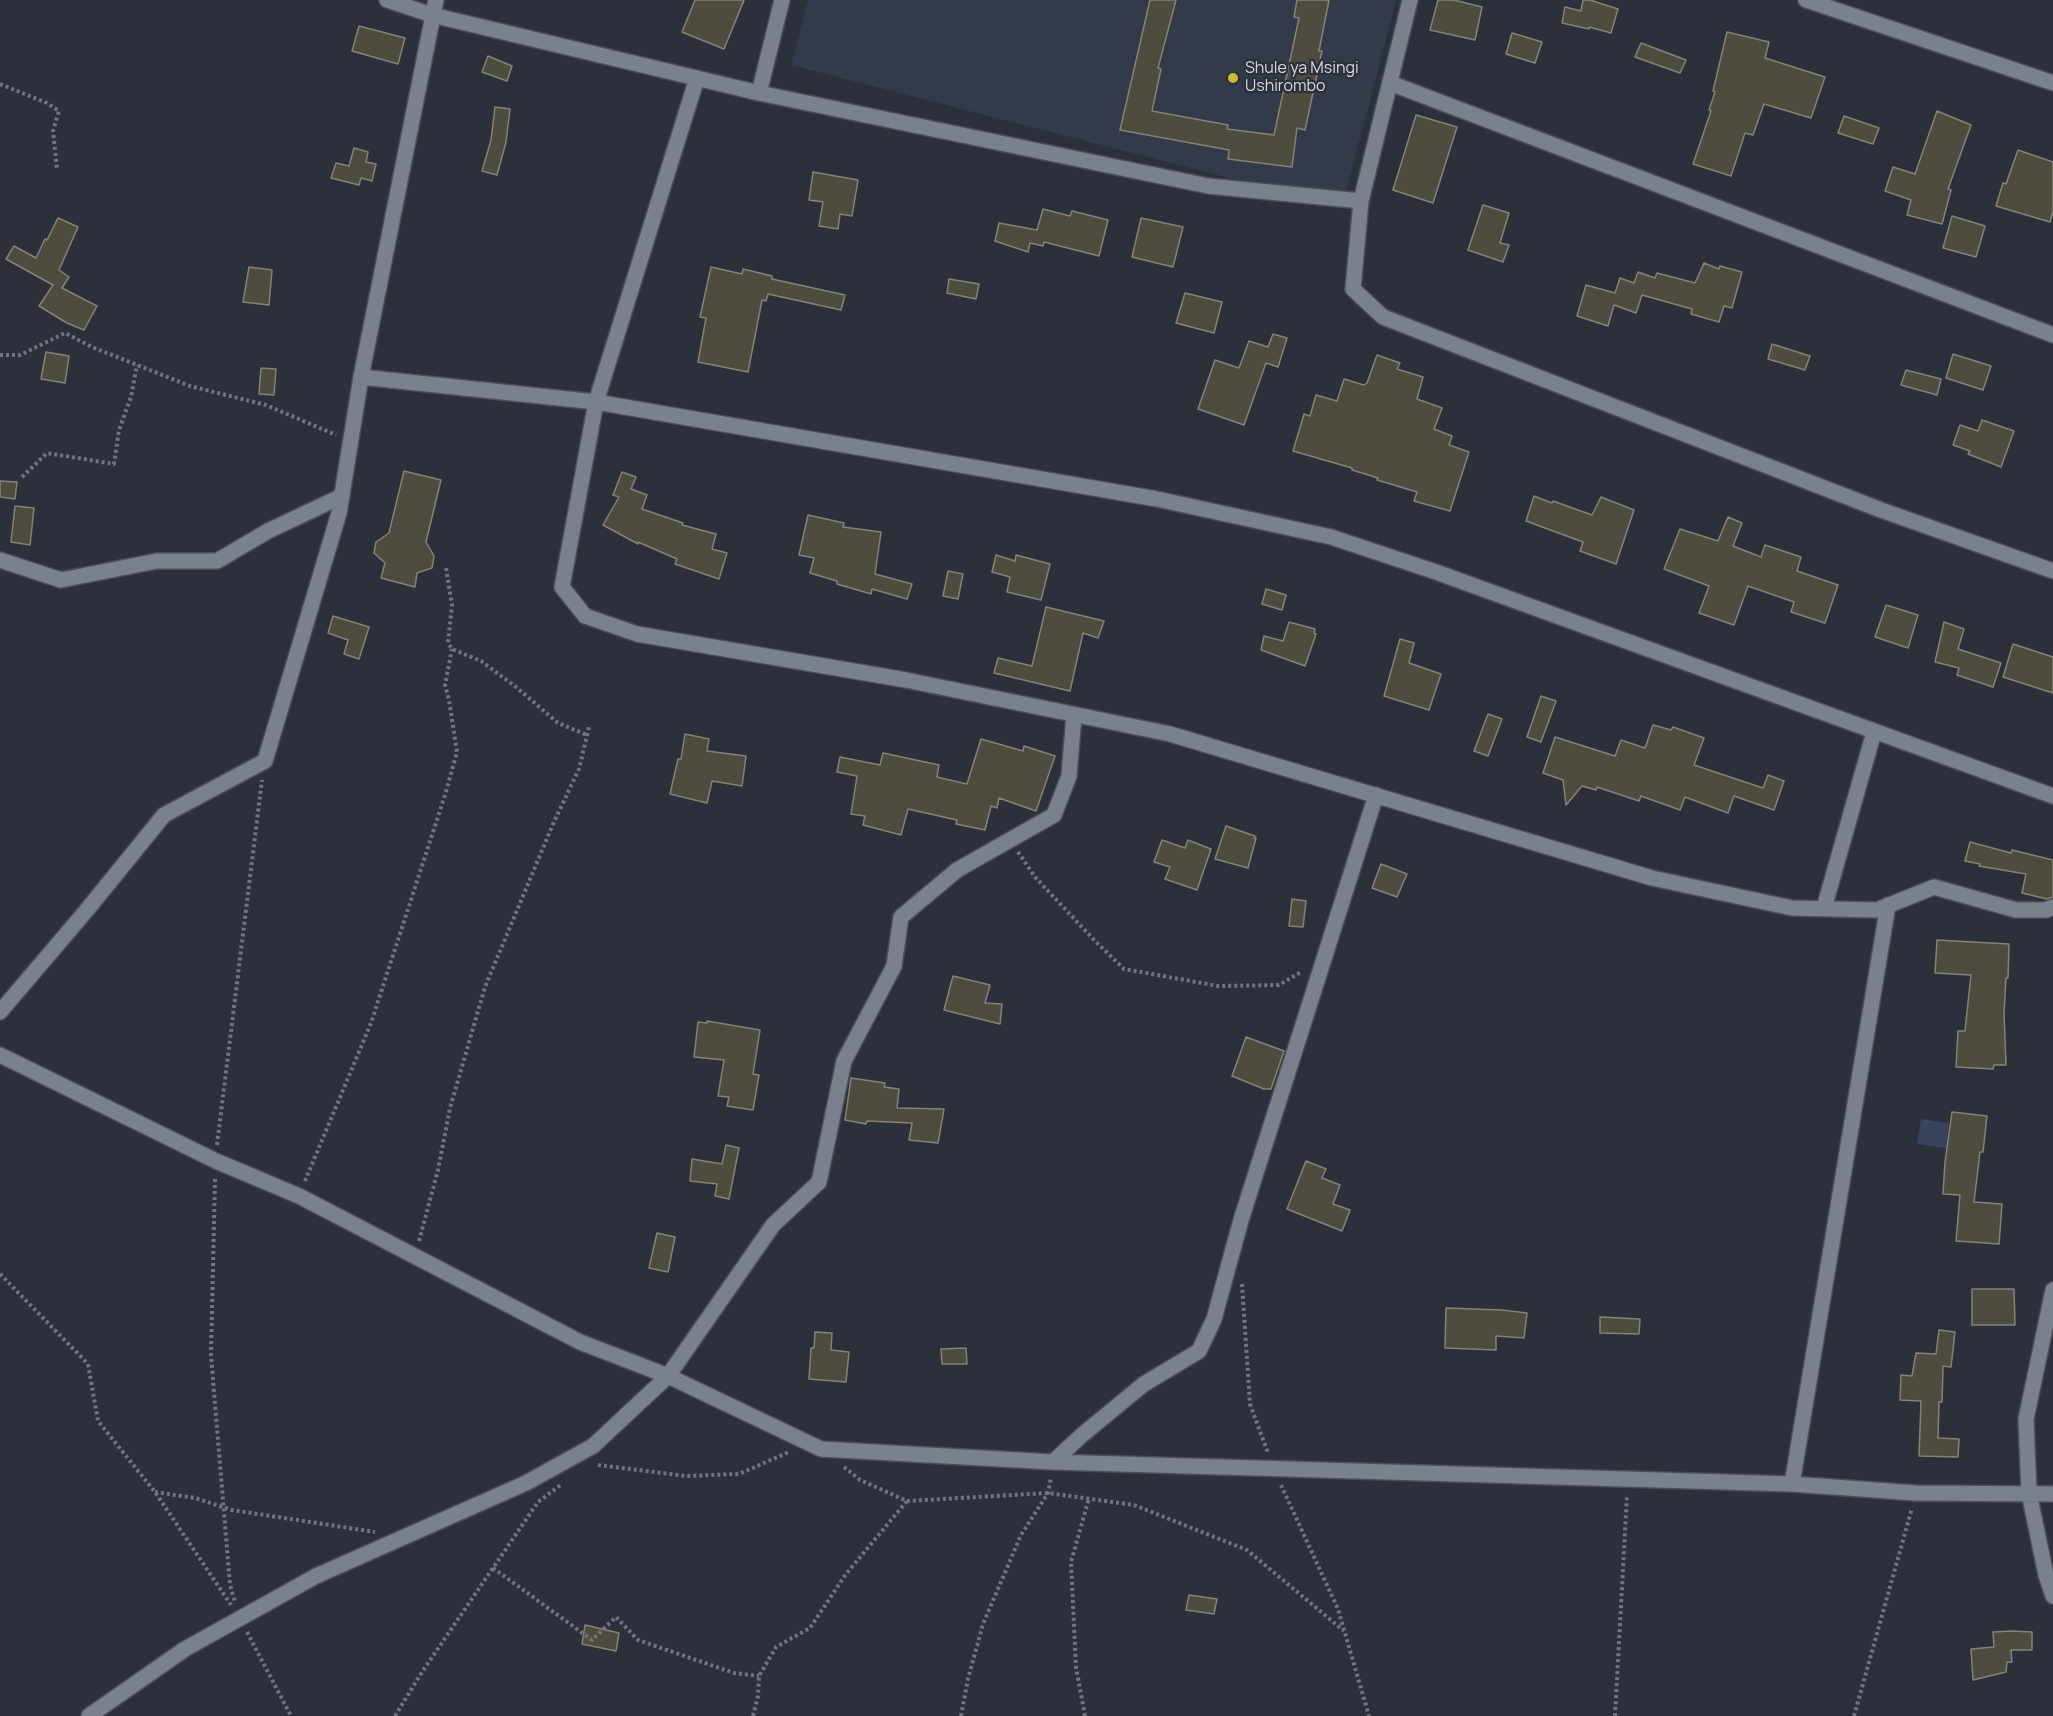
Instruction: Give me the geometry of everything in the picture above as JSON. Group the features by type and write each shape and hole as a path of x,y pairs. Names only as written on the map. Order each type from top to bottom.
{"street":[{"path":"387,0 432,15 759,93 1208,186 1361,201"},
{"path":"0,1012 164,815 265,761 339,513 361,377 436,0"},
{"path":"759,93 782,0"},
{"path":"1410,0 1361,201 1353,289 1383,317 1881,510 2053,571"},
{"path":"1806,0 2053,83"},
{"path":"697,78 596,402 562,587 585,616 637,634 906,681 1170,734 1652,878 1792,908 1877,910 1934,887 2016,910 2046,910 2053,907"},
{"path":"1390,83 2053,335"},
{"path":"361,377 596,402 1157,499 1331,537 1440,574 2053,796"},
{"path":"0,560 61,580 157,561 217,561 268,531 342,496"},
{"path":"89,1716 185,1649 316,1576 526,1483 593,1446 668,1376 773,1225 819,1182 844,1061 894,966 901,917 957,870 1054,815 1069,776 1074,715"},
{"path":"1824,908 1874,732"},
{"path":"1053,1462 1144,1384 1199,1351 1214,1319 1241,1220 1376,795"},
{"path":"1792,1484 1888,905"},
{"path":"0,1055 216,1161 299,1196 580,1342 668,1376 821,1449 1053,1462 1792,1484 1916,1492 2053,1494"},
{"path":"2053,1290 2026,1419 2029,1493 2046,1575 2053,1596"}],"path":[{"path":"0,84 47,103 59,111 53,131 57,169"},
{"path":"0,355 20,355 65,333 137,366 190,386 266,405 350,442"},
{"path":"22,477 47,453 114,464 119,430 131,397 137,366"},
{"path":"446,568 452,604 448,643 452,649 481,661 558,723 587,735"},
{"path":"299,1196 371,1023 445,795 457,752 445,685 452,649"},
{"path":"415,1256 438,1170 450,1108 485,987 553,824 579,769 589,727"},
{"path":"240,1619 230,1585 211,1355 216,1161 265,761"},
{"path":"1010,839 1035,877 1124,969 1218,986 1279,985 1323,959"},
{"path":"0,1274 88,1364 98,1421 155,1492 240,1619 291,1716"},
{"path":"591,1468 599,1464 686,1476 739,1474 786,1453 821,1449 860,1480 908,1501 1048,1493 1134,1505 1247,1550 1344,1631"},
{"path":"962,1716 968,1680 983,1624 1021,1535 1048,1493 1053,1462"},
{"path":"1615,1716 1628,1479"},
{"path":"395,1716 422,1672 538,1502 566,1482"},
{"path":"155,1492 195,1498 224,1507 370,1531 399,1539"},
{"path":"1854,1716 1916,1492"},
{"path":"1084,1716 1076,1667 1071,1562 1089,1498"},
{"path":"753,1716 758,1696 759,1676 776,1647 810,1628 846,1574 908,1501"},
{"path":"493,1569 592,1640 615,1617 638,1640 734,1673 759,1676"}],"shaded area":[{"path":"808,0 1396,0 1342,207 791,65"},
{"path":"1921,1119 1949,1123 1946,1148 1917,1144"}],"building":[{"path":"695,0 744,0 724,49 682,32"},
{"path":"1150,0 1176,0 1158,68 1161,69 1152,111 1228,125 1227,129 1274,135 1299,18 1294,17 1297,0 1329,0 1319,51 1322,51 1305,130 1297,128 1292,167 1228,159 1229,150 1120,130"},
{"path":"1438,0 1454,0 1482,7 1475,40 1430,30"},
{"path":"1583,0 1618,9 1611,33 1562,23 1565,7 1581,11"},
{"path":"359,26 405,38 398,64 352,51"},
{"path":"1727,32 1769,42 1765,58 1825,77 1811,118 1764,104 1753,135 1745,133 1731,176 1693,164 1711,111 1709,110"},
{"path":"1512,33 1542,42 1535,63 1506,54"},
{"path":"1641,43 1686,60 1680,73 1635,57"},
{"path":"488,56 512,66 507,81 482,72"},
{"path":"495,107 510,109 506,142 497,175 482,171 491,140"},
{"path":"1937,111 1971,125 1948,189 1951,190 1942,224 1907,215 1911,200 1885,191 1893,167 1915,174"},
{"path":"1416,115 1457,127 1433,203 1393,190"},
{"path":"1844,116 1879,128 1873,144 1838,133"},
{"path":"354,148 368,152 366,162 376,164 372,181 361,178 359,185 331,178 336,163 349,166"},
{"path":"2018,150 2053,162 2053,211 2050,222 1996,206 2003,183 2006,184"},
{"path":"813,172 858,180 852,216 840,214 838,229 819,226 823,202 809,200"},
{"path":"1483,205 1509,213 1500,243 1509,245 1503,262 1468,250"},
{"path":"1043,209 1070,216 1072,211 1108,220 1099,256 1044,242 1043,246 1030,243 1028,252 995,241 999,223 1037,230"},
{"path":"1952,216 1985,226 1976,257 1943,248"},
{"path":"58,218 78,227 59,270 69,277 62,288 97,306 84,330 67,323 39,306 53,285 6,259 14,246 36,258"},
{"path":"1141,218 1183,227 1173,267 1132,257"},
{"path":"1704,263 1719,269 1720,266 1742,272 1732,308 1724,306 1719,322 1691,314 1692,309 1642,295 1636,313 1614,305 1608,326 1577,316 1586,285 1615,293 1620,278 1634,283 1638,272 1655,278 1657,273 1695,283"},
{"path":"249,267 272,270 269,305 243,302"},
{"path":"711,267 742,274 743,269 772,276 772,279 845,295 841,310 768,294 766,301 762,300 748,372 698,362 706,318 700,317"},
{"path":"949,279 979,284 976,299 947,293"},
{"path":"1185,293 1222,302 1214,333 1176,323"},
{"path":"1273,334 1287,338 1278,367 1266,363 1244,425 1198,409 1215,360 1239,368 1249,341 1268,347"},
{"path":"1772,344 1810,356 1805,370 1768,359"},
{"path":"46,352 69,356 65,383 41,379"},
{"path":"1953,354 1991,366 1983,390 1946,378"},
{"path":"1377,355 1400,363 1397,369 1423,377 1417,399 1442,408 1434,429 1452,436 1449,445 1469,452 1450,511 1414,501 1417,492 1377,480 1378,478 1352,470 1352,468 1293,451 1304,414 1310,416 1316,395 1337,401 1344,379 1364,385 1367,383"},
{"path":"261,368 276,369 274,395 259,394"},
{"path":"1906,370 1941,379 1937,395 1901,385"},
{"path":"1982,420 2014,431 2001,467 1968,454 1970,451 1953,445 1960,425 1978,431"},
{"path":"404,471 441,480 426,542 434,556 432,568 417,573 415,587 381,578 385,563 374,553 376,542 389,533"},
{"path":"622,472 636,477 631,489 647,495 642,509 683,523 682,525 716,534 712,549 727,553 719,579 675,564 677,559 638,542 638,544 603,525 619,497 613,495"},
{"path":"0,481 17,482 15,499 0,497"},
{"path":"1534,496 1592,515 1601,497 1634,510 1616,564 1580,551 1583,542 1526,521"},
{"path":"15,506 34,508 30,545 11,542"},
{"path":"808,515 844,523 843,527 881,532 875,574 912,584 907,599 872,589 871,594 810,573 814,558 799,555"},
{"path":"1728,517 1742,523 1733,546 1761,557 1765,545 1801,557 1797,571 1838,585 1825,623 1791,612 1794,602 1748,586 1734,625 1699,613 1709,586 1664,569 1680,529 1718,541"},
{"path":"996,555 1015,561 1016,555 1050,564 1041,600 1007,592 1010,577 992,572"},
{"path":"948,571 963,574 958,599 943,596"},
{"path":"1266,589 1286,595 1282,610 1262,604"},
{"path":"1886,605 1918,615 1908,648 1875,637"},
{"path":"1046,607 1104,621 1098,638 1083,633 1070,691 994,673 998,658 1032,666"},
{"path":"333,616 369,627 359,659 344,654 348,640 328,633"},
{"path":"1289,622 1315,629 1316,634 1305,666 1261,650 1264,636 1283,641"},
{"path":"1944,622 1964,629 1958,649 2001,663 1993,687 1957,675 1959,668 1935,662"},
{"path":"1400,639 1414,643 1409,663 1441,674 1429,710 1384,696"},
{"path":"2013,644 2053,657 2053,693 2003,677"},
{"path":"1541,696 1556,701 1541,742 1527,737"},
{"path":"1488,714 1502,719 1488,756 1474,751"},
{"path":"1653,725 1671,730 1673,727 1704,738 1694,765 1763,788 1768,775 1784,781 1774,810 1734,796 1728,813 1685,797 1680,810 1641,796 1639,801 1597,787 1596,790 1582,786 1566,805 1563,780 1543,773 1555,737 1615,756 1621,740 1645,748"},
{"path":"685,734 709,739 707,751 746,756 742,786 712,781 707,803 670,794 678,759 681,759"},
{"path":"981,739 1023,751 1024,746 1055,756 1036,811 999,798 997,808 991,806 985,830 956,824 957,820 908,809 901,835 863,825 865,816 851,814 857,776 837,772 840,757 880,765 883,753 939,765 937,777 967,784"},
{"path":"1226,826 1255,836 1248,868 1215,859"},
{"path":"1162,840 1185,848 1188,840 1211,849 1197,890 1165,879 1170,867 1154,862"},
{"path":"1970,842 2011,853 2012,850 2053,860 2053,897 2047,899 2022,893 2026,874 1979,866 1980,864 1965,861"},
{"path":"1381,864 1407,874 1397,897 1372,888"},
{"path":"1292,899 1306,901 1303,927 1289,926"},
{"path":"1937,940 2009,944 2004,1013 2006,1065 1994,1065 1993,1069 1956,1067 1958,1031 1965,1031 1971,975 1935,973"},
{"path":"953,976 990,985 985,1003 1002,1004 1000,1024 944,1010"},
{"path":"707,1021 760,1030 753,1074 759,1075 753,1110 727,1106 729,1097 718,1096 724,1060 694,1057 698,1022 707,1023"},
{"path":"1246,1037 1284,1051 1271,1089 1264,1089 1232,1076"},
{"path":"851,1078 885,1083 884,1087 899,1089 897,1108 944,1109 938,1143 909,1140 912,1123 867,1121 866,1124 845,1120"},
{"path":"1952,1112 1987,1116 1974,1202 2002,1204 1999,1244 1956,1241 1960,1195 1943,1194"},
{"path":"726,1145 739,1148 729,1199 715,1196 717,1184 690,1181 692,1159 722,1164"},
{"path":"1306,1161 1326,1169 1322,1178 1340,1185 1333,1204 1350,1210 1342,1231 1287,1209"},
{"path":"657,1233 675,1237 668,1272 649,1268"},
{"path":"1972,1289 2014,1289 2015,1325 1972,1325"},
{"path":"1446,1308 1527,1313 1524,1338 1496,1336 1496,1350 1445,1348"},
{"path":"1600,1317 1640,1319 1639,1334 1600,1333"},
{"path":"1939,1330 1955,1332 1951,1367 1943,1366 1938,1438 1959,1439 1958,1457 1919,1456 1921,1401 1900,1400 1901,1375 1912,1376 1916,1353 1936,1354"},
{"path":"815,1332 832,1333 831,1350 849,1352 846,1382 809,1379 811,1348 814,1348"},
{"path":"966,1348 967,1364 942,1364 941,1349"},
{"path":"1189,1595 1217,1599 1214,1614 1186,1610"},
{"path":"585,1625 619,1633 616,1651 582,1644"},
{"path":"1993,1632 2032,1632 2032,1650 2011,1650 2012,1662 2007,1662 2006,1672 1973,1680 1971,1649 1994,1647"}],"place":[{"name":"Shule ya Msingi Ushirombo","path":"1233,78"}]}
